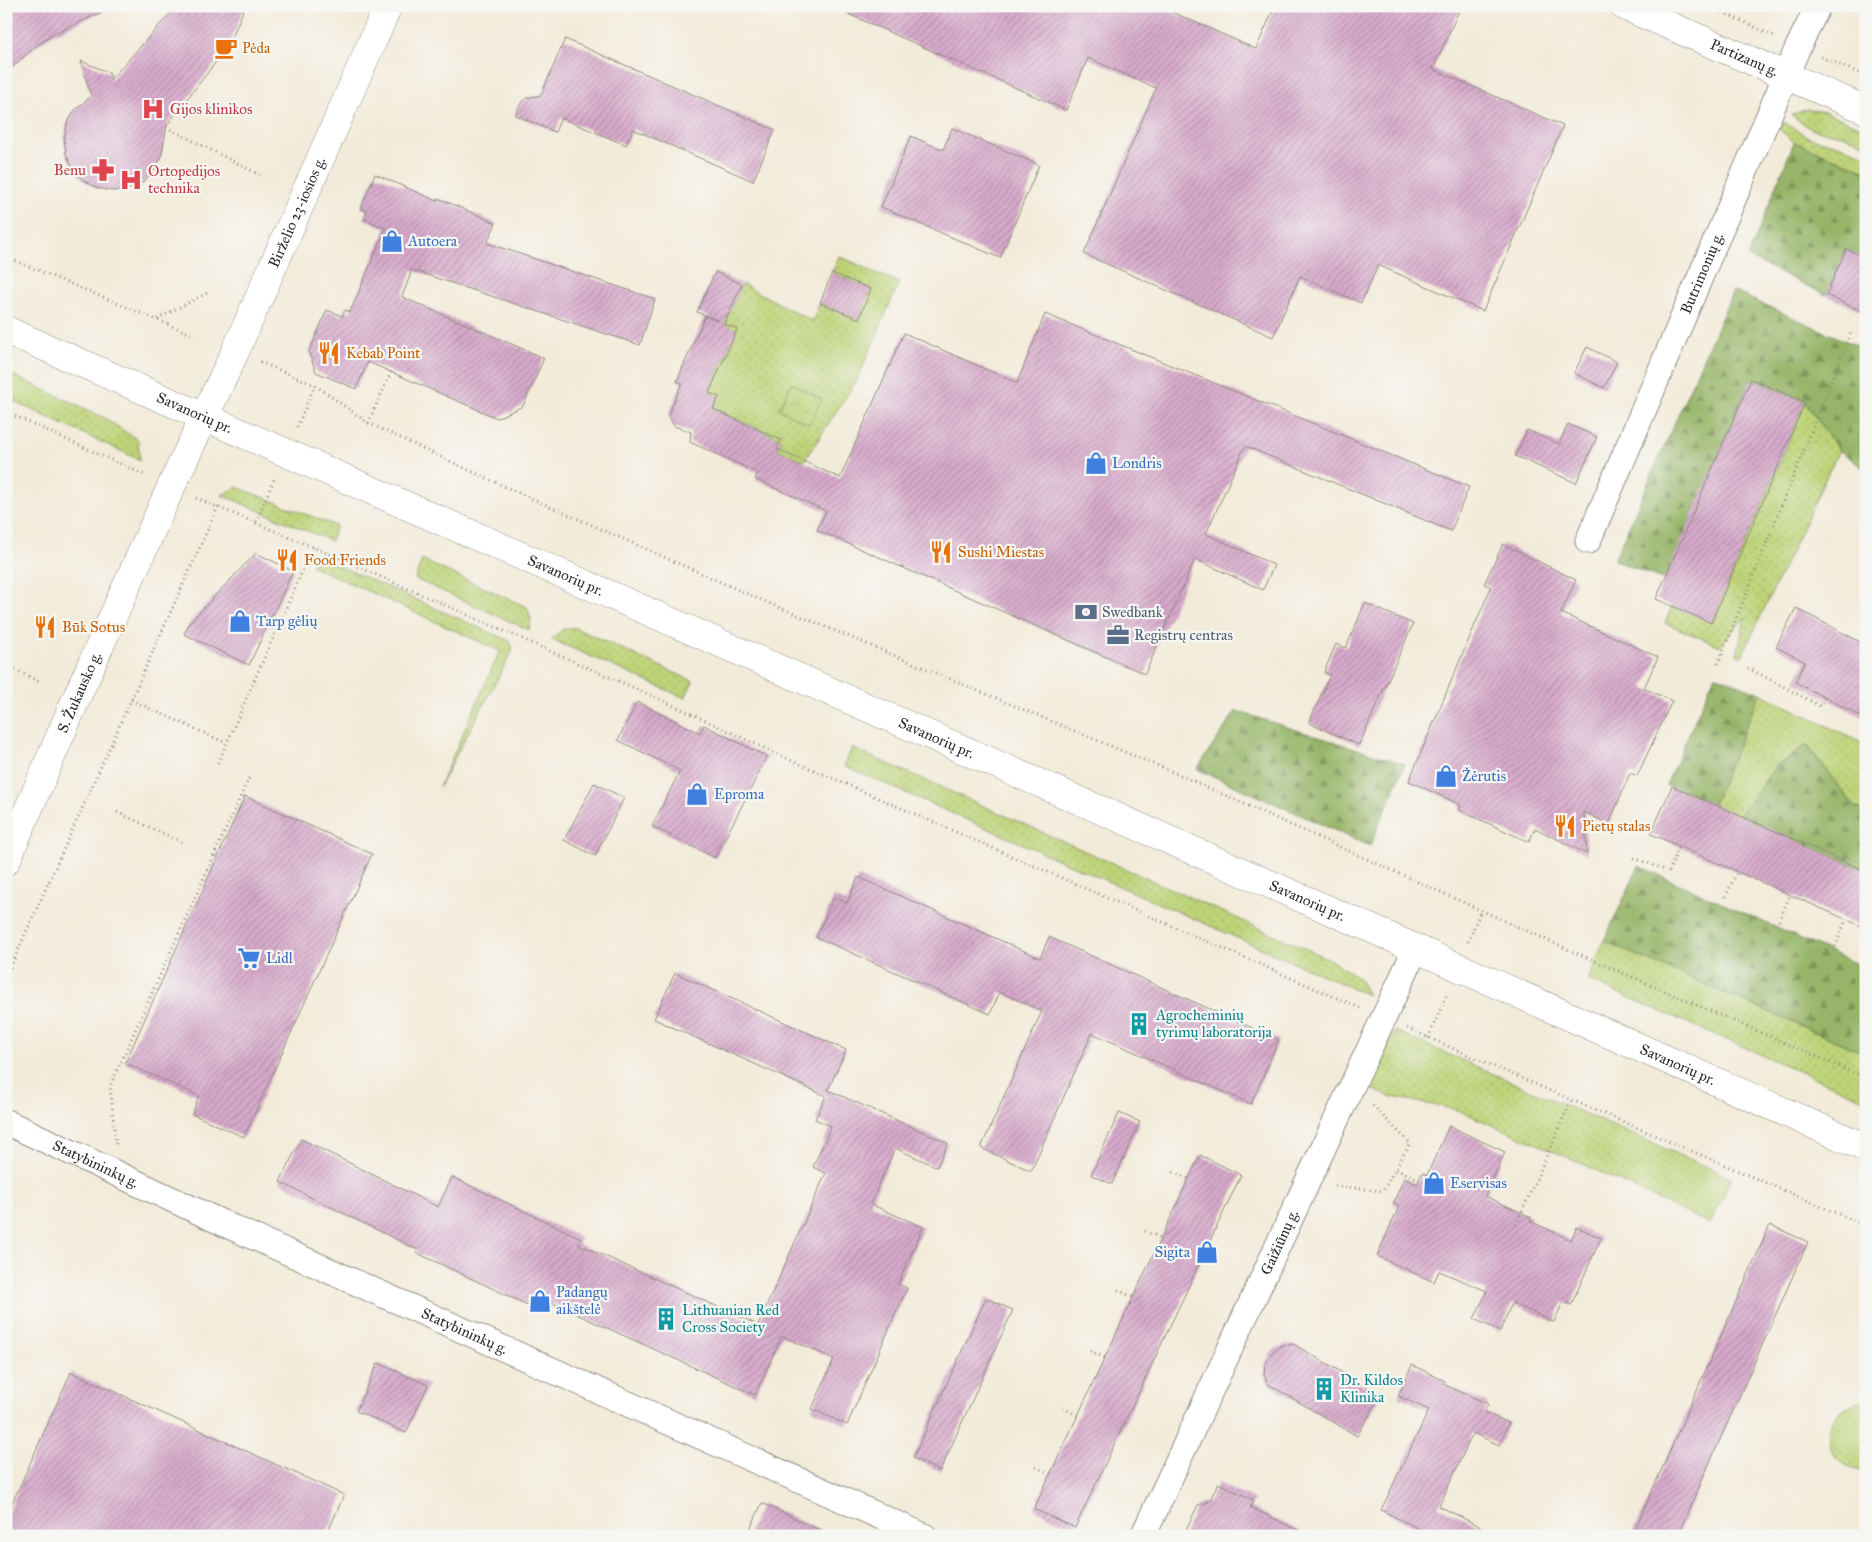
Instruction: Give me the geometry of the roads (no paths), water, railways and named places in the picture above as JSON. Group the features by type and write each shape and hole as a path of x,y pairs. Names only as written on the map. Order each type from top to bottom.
{"main road":[{"name":"Birželio 23-iosios g.","path":"205,417 236,352 388,6"},
{"name":"Partizanų g.","path":"1624,6 1866,110"},
{"name":"Savanorių pr.","path":"6,330 1416,948 1866,1148"},
{"name":"S. Žukausko g.","path":"6,861 84,681 205,417"}],"street":[{"name":"Butrimonių g.","path":"1588,541 1818,6"},
{"name":"Gaižiūnų g.","path":"1143,1536 1416,948"},
{"name":"Statybininkų g.","path":"6,1122 229,1226 924,1536"}],"place":[{"name":"Pėda","path":"226,48"},
{"name":"Gijos klinikos","path":"153,109"},
{"name":"Benu","path":"103,170"},
{"name":"Ortopedijos technika","path":"131,180"},
{"name":"Autoera","path":"392,241"},
{"name":"Kebab Point","path":"329,353"},
{"name":"Londris","path":"1096,463"},
{"name":"Sushi Miestas","path":"941,552"},
{"name":"Food Friends","path":"287,560"},
{"name":"Swedbank","path":"1086,612"},
{"name":"Tarp gėlių","path":"240,621"},
{"name":"Būk Sotus","path":"45,627"},
{"name":"Registrų centras","path":"1118,635"},
{"name":"Žėrutis","path":"1446,776"},
{"name":"Eproma","path":"697,794"},
{"name":"Pietų stalas","path":"1565,826"},
{"name":"Lidl","path":"249,958"},
{"name":"Agrocheminių tyrimų laboratorija","path":"1139,1024"},
{"name":"Eservisas","path":"1434,1183"},
{"name":"Sigita","path":"1207,1252"},
{"name":"Padangų aikštelė","path":"540,1301"},
{"name":"Lithuanian Red Cross Society","path":"666,1319"},
{"name":"Dr. Kildos Klinika","path":"1324,1389"}]}
